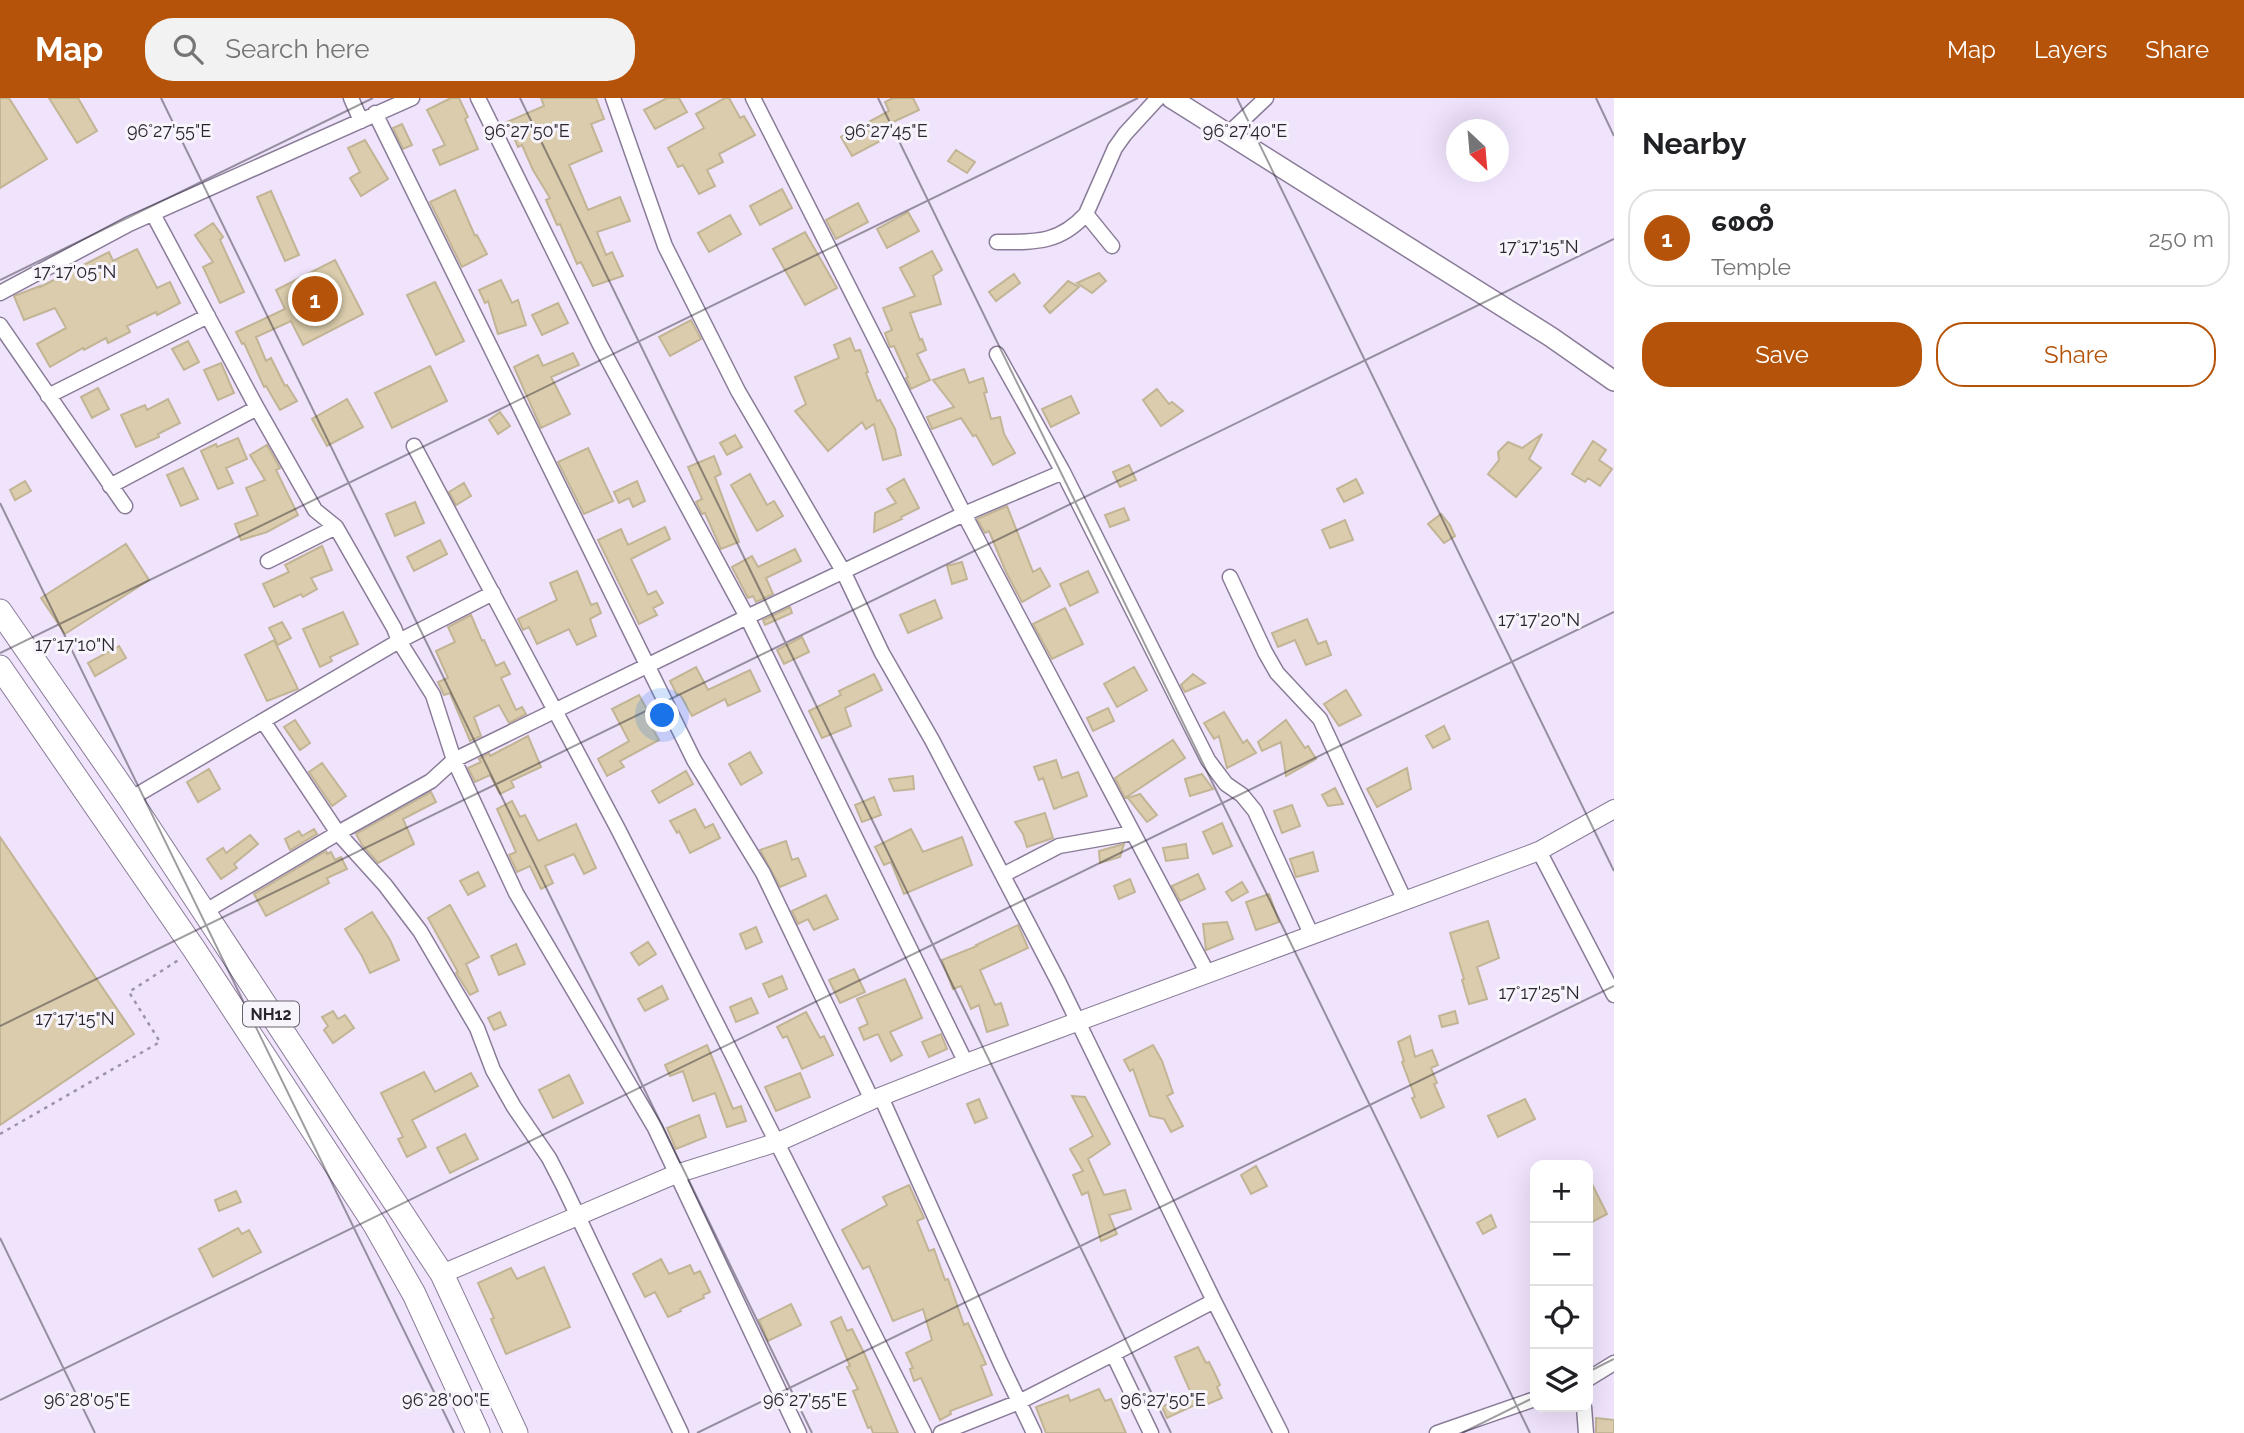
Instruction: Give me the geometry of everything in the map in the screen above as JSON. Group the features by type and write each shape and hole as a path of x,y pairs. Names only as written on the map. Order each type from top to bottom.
{"highway":[{"name":"NH12","path":"0,611 130,799 442,1274 516,1433"},
{"name":"NH12","path":"0,667 194,949 375,1225 414,1294 478,1433"}],"main road":[{"path":"1171,98 1551,337 1614,382"}],"street":[{"path":"351,98 360,121"},
{"path":"0,293 129,224 412,98"},
{"path":"478,98 600,345 747,617 966,1063"},
{"path":"613,98 665,246 738,391 843,571 882,653 932,740 1003,875 1281,1433"},
{"path":"753,98 964,514 1208,974"},
{"path":"997,242 1041,242 1060,236 1087,215 1115,148 1158,98"},
{"path":"1229,133 1266,98"},
{"path":"375,113 647,666 695,760 762,873 877,1098 1034,1433"},
{"path":"153,214 315,510 336,527 433,695 454,760 516,893 655,1128 799,1433"},
{"path":"1087,215 1112,246"},
{"path":"48,396 208,316"},
{"path":"0,326 125,506"},
{"path":"997,354 1063,472 1209,761 1226,784 1242,795 1255,811 1312,936"},
{"path":"110,486 257,408"},
{"path":"414,446 618,829 924,1433"},
{"path":"204,912 431,781 454,760 843,571 964,514 1063,472"},
{"path":"268,561 336,527"},
{"path":"1230,577 1277,673 1320,719 1405,901"},
{"path":"130,799 400,641 493,593"},
{"path":"263,721 338,833 386,885 420,931 477,1028 493,1070 514,1107 549,1158 578,1215 681,1433"},
{"path":"442,1274 676,1174 778,1142 877,1098 966,1063 1539,851 1614,809"},
{"path":"1003,875 1059,846 1133,833"},
{"path":"1539,851 1614,995"},
{"path":"941,1433 1019,1402 1214,1301"},
{"path":"1113,1354 1151,1433"},
{"path":"1593,1376 1614,1363"},
{"path":"1437,1433 1530,1401"},
{"path":"1584,1412 1586,1433"}],"path":[{"path":"0,1134 160,1042 129,992 194,949"}],"building":[{"path":"0,98 9,98 47,159 0,188"},
{"path":"49,98 78,98 97,131 77,143"},
{"path":"451,98 459,98 478,149 440,165 433,150 445,145 427,110"},
{"path":"541,98 596,98 604,119 591,124 602,151 569,165 588,210 620,197 630,221 597,232 606,255 612,252 623,276 593,286 581,262 577,264 560,224 557,225 546,200 550,198 522,145 518,147 507,122 544,106"},
{"path":"667,98 679,98 687,112 655,129 644,110"},
{"path":"729,98 740,118 744,116 755,135 719,154 723,162 707,170 715,186 699,194 683,165 678,167 668,148 704,128 696,114"},
{"path":"893,98 913,98 919,110 878,129 884,139 852,156 841,137 889,111 885,102"},
{"path":"402,124 412,145 403,149 393,128"},
{"path":"365,140 388,179 361,196 350,178 360,172 348,148"},
{"path":"956,150 975,162 967,173 948,161"},
{"path":"782,189 792,208 760,225 750,206"},
{"path":"455,190 475,236 477,235 487,254 462,267 430,202"},
{"path":"271,191 299,255 285,261 257,197"},
{"path":"858,203 868,222 836,239 826,220"},
{"path":"908,212 919,231 887,248 877,229"},
{"path":"730,215 741,234 709,252 698,233"},
{"path":"213,223 223,237 220,240 244,292 220,303 203,267 213,262 195,235"},
{"path":"805,232 837,288 805,305 773,249"},
{"path":"137,249 157,288 170,282 180,303 127,326 130,332 108,343 106,338 50,367 37,344 66,328 55,308 24,320 14,296 40,287 109,252 113,261"},
{"path":"932,251 942,270 933,276 941,304 910,313 926,350 917,354 930,380 911,389 894,346 890,347 885,333 892,330 883,308 915,296 900,268"},
{"path":"335,260 363,314 303,345 291,321 256,337 266,361 271,358 285,386 287,385 297,401 280,410 266,386 264,387 244,343 242,344 236,332 285,309 276,290"},
{"path":"1099,273 1106,281 1092,293 1077,283"},
{"path":"1014,274 1020,283 996,301 989,292"},
{"path":"501,280 512,303 518,300 526,325 498,334 488,301 485,303 479,290"},
{"path":"1068,281 1079,287 1050,313 1044,306"},
{"path":"435,282 464,341 436,355 407,295"},
{"path":"558,303 568,323 542,335 532,315"},
{"path":"691,320 701,339 670,356 659,337"},
{"path":"850,338 855,351 860,350 877,401 880,400 895,429 901,455 883,460 874,424 866,429 862,422 828,451 795,411 806,404 795,377 839,358 834,345"},
{"path":"188,341 199,362 184,370 172,349"},
{"path":"573,353 579,365 551,377 570,414 541,428 514,367 538,355 543,366"},
{"path":"221,363 234,393 218,400 204,370"},
{"path":"430,366 447,401 392,428 375,393"},
{"path":"964,369 969,383 983,378 991,419 1000,417 1004,434 1015,453 993,465 976,435 973,436 961,418 932,429 927,417 954,407 933,380"},
{"path":"98,388 109,409 92,418 81,397"},
{"path":"1157,389 1169,404 1172,402 1183,411 1161,426 1143,400"},
{"path":"1071,396 1079,413 1051,427 1042,409"},
{"path":"168,399 180,423 158,434 159,437 136,447 121,415 145,405 147,410"},
{"path":"347,399 363,427 327,446 312,419"},
{"path":"500,412 510,426 498,434 489,420"},
{"path":"1542,434 1529,459 1541,468 1516,497 1488,474 1499,460 1498,452 1508,442 1522,448"},
{"path":"735,435 742,447 727,455 720,443"},
{"path":"238,438 247,459 226,468 233,483 218,489 201,451"},
{"path":"1593,441 1606,450 1599,460 1612,469 1600,486 1588,478 1585,482 1572,474"},
{"path":"267,445 280,468 276,470 298,515 267,532 241,540 235,524 258,515 246,488 265,480 250,455"},
{"path":"588,448 613,501 584,514 558,462"},
{"path":"714,456 721,474 715,477 739,542 721,549 705,513 702,514 696,502 702,499 688,467"},
{"path":"1129,465 1136,480 1120,487 1113,472"},
{"path":"183,468 198,499 181,506 167,475"},
{"path":"750,474 767,505 774,501 783,516 757,531 731,485"},
{"path":"904,479 919,508 874,532 875,513 896,503 887,489"},
{"path":"1356,479 1363,493 1344,502 1337,489"},
{"path":"25,481 31,491 15,500 10,490"},
{"path":"637,481 645,501 633,507 629,498 619,503 614,492"},
{"path":"464,483 471,496 456,505 449,492"},
{"path":"415,502 424,523 395,536 386,514"},
{"path":"1007,506 1033,572 1040,568 1050,586 1022,602 989,531 985,533 977,519"},
{"path":"1124,508 1129,520 1110,527 1105,515"},
{"path":"1441,514 1455,536 1444,543 1428,524"},
{"path":"1345,520 1353,540 1330,548 1322,530"},
{"path":"665,527 670,539 631,559 648,595 656,591 663,603 653,608 657,615 639,624 598,540 621,529 628,545"},
{"path":"440,540 447,554 414,571 407,557"},
{"path":"126,544 149,580 65,634 41,598"},
{"path":"322,546 332,570 311,578 317,589 274,607 263,584 289,572 285,565"},
{"path":"795,549 801,561 766,578 773,594 756,602 753,596 748,598 732,567 752,556 758,567"},
{"path":"962,562 967,579 952,584 947,566"},
{"path":"577,571 591,605 597,603 601,613 590,619 596,636 577,645 569,629 537,644 529,627 523,630 518,619 557,600 550,583"},
{"path":"1088,571 1098,592 1070,606 1060,584"},
{"path":"935,600 942,618 908,633 900,615"},
{"path":"790,607 792,613 765,625 763,620"},
{"path":"1065,608 1083,644 1052,659 1033,624"},
{"path":"343,612 358,644 330,657 332,661 320,667 303,629"},
{"path":"471,615 496,666 504,662 510,674 501,678 516,710 522,707 526,714 509,723 499,705 474,717 481,736 470,741 450,693 444,695 438,682 448,678 436,651 455,642 448,627"},
{"path":"1307,619 1318,644 1326,641 1331,655 1306,665 1295,640 1278,647 1272,633"},
{"path":"282,622 291,638 278,645 269,628"},
{"path":"802,637 809,652 784,664 777,650"},
{"path":"274,640 298,689 267,701 245,655"},
{"path":"119,646 126,658 95,676 88,663"},
{"path":"696,667 708,690 750,670 760,691 728,706 725,699 692,716 670,681"},
{"path":"1134,667 1147,690 1117,707 1104,684"},
{"path":"874,674 882,690 845,708 851,726 822,738 809,711 841,695 839,691"},
{"path":"1193,674 1205,683 1185,692 1181,685"},
{"path":"1346,690 1361,715 1339,726 1324,704"},
{"path":"639,695 649,713 645,715 659,740 620,761 624,767 607,776 598,759 629,741 612,709"},
{"path":"1108,708 1114,721 1093,731 1087,718"},
{"path":"1224,712 1243,743 1247,740 1256,753 1227,768 1219,736 1214,739 1204,723"},
{"path":"295,720 310,743 300,750 284,727"},
{"path":"1286,720 1316,759 1286,776 1281,742 1262,751 1258,742"},
{"path":"1444,726 1450,739 1433,748 1426,736"},
{"path":"528,736 541,767 511,781 514,787 500,794 490,775 475,782 468,768 481,762 479,759 489,753 490,756"},
{"path":"1173,740 1185,758 1125,798 1115,778"},
{"path":"750,752 762,773 741,785 729,764"},
{"path":"1056,760 1062,778 1078,772 1087,796 1054,809 1043,778 1039,780 1034,767"},
{"path":"322,763 346,796 332,806 309,772"},
{"path":"1407,768 1411,789 1377,807 1367,789"},
{"path":"209,769 220,789 198,802 187,782"},
{"path":"686,771 693,784 659,803 652,791"},
{"path":"1202,774 1213,789 1190,796 1185,779"},
{"path":"913,776 914,789 894,791 889,779"},
{"path":"1335,788 1343,804 1328,806 1322,795"},
{"path":"431,792 436,802 403,819 414,844 378,863 356,834"},
{"path":"1140,794 1157,815 1147,822 1128,798"},
{"path":"874,797 881,815 862,822 855,805"},
{"path":"512,801 520,817 525,815 538,841 576,824 596,868 584,874 574,854 545,866 553,883 541,889 530,866 517,872 509,855 516,852 497,809"},
{"path":"1292,805 1300,826 1282,833 1274,811"},
{"path":"695,809 705,828 713,824 720,838 690,853 679,831 677,833 670,821"},
{"path":"1045,813 1053,838 1027,847 1015,822"},
{"path":"1222,823 1232,846 1213,854 1203,832"},
{"path":"314,829 317,834 290,850 285,839 299,831 302,836"},
{"path":"911,829 923,852 962,837 972,865 904,894 891,862 884,865 875,847"},
{"path":"250,835 258,844 234,864 237,868 221,879 207,859 223,848 226,853"},
{"path":"0,837 134,1034 0,1125"},
{"path":"786,841 792,860 798,858 806,876 780,887 760,850"},
{"path":"1124,844 1120,857 1100,863 1099,851"},
{"path":"1186,844 1188,858 1166,861 1163,848"},
{"path":"326,851 327,854 331,852 335,860 341,857 347,869 327,878 329,883 266,916 254,894"},
{"path":"1313,852 1318,871 1296,877 1290,859"},
{"path":"478,872 485,886 468,895 460,881"},
{"path":"1198,874 1205,889 1180,901 1172,886"},
{"path":"1130,879 1135,892 1119,899 1114,886"},
{"path":"1242,882 1248,892 1232,901 1226,892"},
{"path":"1269,894 1279,922 1256,930 1246,902"},
{"path":"826,895 838,919 814,930 808,919 798,924 792,911"},
{"path":"450,905 479,957 466,964 478,991 470,995 428,918"},
{"path":"372,912 399,960 370,973 345,929"},
{"path":"1488,921 1499,958 1477,967 1487,999 1469,1004 1450,933"},
{"path":"1227,922 1233,939 1206,950 1203,924"},
{"path":"1018,925 1028,948 980,970 995,1005 1001,1003 1008,1025 987,1032 979,1005 971,1009 961,986 953,989 942,960"},
{"path":"756,927 762,942 746,949 740,934"},
{"path":"648,942 656,954 639,965 631,953"},
{"path":"516,944 525,964 499,975 491,956"},
{"path":"854,969 865,992 840,1003 829,980"},
{"path":"782,976 787,989 769,997 763,984"},
{"path":"905,979 922,1018 890,1032 902,1055 891,1061 878,1034 864,1040 859,1028 868,1024 857,999"},
{"path":"662,986 668,999 645,1011 638,999"},
{"path":"751,998 758,1013 736,1022 730,1007"},
{"path":"333,1011 338,1019 345,1015 354,1028 333,1043 324,1030 328,1026 322,1017"},
{"path":"1455,1011 1458,1023 1442,1027 1439,1016"},
{"path":"500,1012 506,1025 494,1030 488,1018"},
{"path":"806,1012 820,1038 824,1036 833,1055 802,1069 787,1036 783,1038 777,1027"},
{"path":"941,1034 947,1049 929,1057 922,1042"},
{"path":"1410,1036 1415,1057 1432,1050 1438,1065 1431,1068 1437,1083 1434,1084 1444,1107 1421,1118 1412,1098 1415,1097 1398,1042"},
{"path":"707,1045 733,1109 741,1106 746,1121 727,1127 715,1093 693,1101 683,1071 670,1076 665,1065"},
{"path":"1153,1045 1162,1061 1173,1093 1167,1096 1183,1126 1171,1132 1164,1119 1150,1116 1133,1069 1130,1071 1124,1060"},
{"path":"424,1072 435,1092 471,1073 478,1086 412,1120 426,1147 407,1157 398,1139 403,1137 381,1093"},
{"path":"800,1073 810,1097 776,1111 765,1087"},
{"path":"569,1075 583,1103 553,1118 539,1090"},
{"path":"1072,1096 1085,1097 1110,1144 1088,1159 1104,1195 1125,1190 1131,1209 1109,1215 1117,1234 1101,1241 1088,1192 1082,1195 1073,1175 1083,1171 1070,1149 1093,1136"},
{"path":"979,1099 987,1118 975,1123 967,1104"},
{"path":"1525,1099 1535,1119 1498,1137 1488,1116"},
{"path":"699,1115 706,1137 676,1149 667,1128"},
{"path":"465,1134 478,1159 450,1173 437,1148"},
{"path":"1256,1166 1267,1186 1251,1194 1241,1175"},
{"path":"909,1185 924,1218 917,1221 929,1251 934,1249 964,1325 968,1323 986,1364 981,1366 992,1395 950,1411 951,1414 940,1420 921,1378 914,1381 910,1369 913,1368 906,1353 932,1340 923,1309 893,1321 869,1266 863,1269 842,1230 887,1205 883,1197"},
{"path":"1593,1186 1607,1214 1593,1221"},
{"path":"236,1191 241,1202 219,1211 215,1200"},
{"path":"1491,1215 1496,1227 1483,1234 1477,1223"},
{"path":"238,1228 242,1234 249,1230 261,1252 213,1277 199,1249"},
{"path":"661,1259 669,1274 690,1265 694,1274 700,1271 710,1292 668,1317 655,1292 645,1297 633,1274"},
{"path":"544,1267 570,1327 506,1354 478,1283 511,1268 517,1279"},
{"path":"791,1304 801,1325 768,1341 759,1320"},
{"path":"841,1317 847,1331 852,1329 865,1355 898,1433 873,1433 871,1427 868,1428 853,1391 858,1389 847,1367 850,1366 831,1322"},
{"path":"1198,1347 1215,1374 1222,1398 1201,1407 1199,1403 1167,1418 1162,1407 1191,1393 1175,1357"},
{"path":"1099,1389 1105,1401 1111,1399 1126,1433 1046,1433 1036,1407 1068,1395 1070,1401"},
{"path":"1596,1418 1614,1420 1614,1433 1596,1433"}],"place":[{"name":"စေတီ","path":"315,299"}]}
